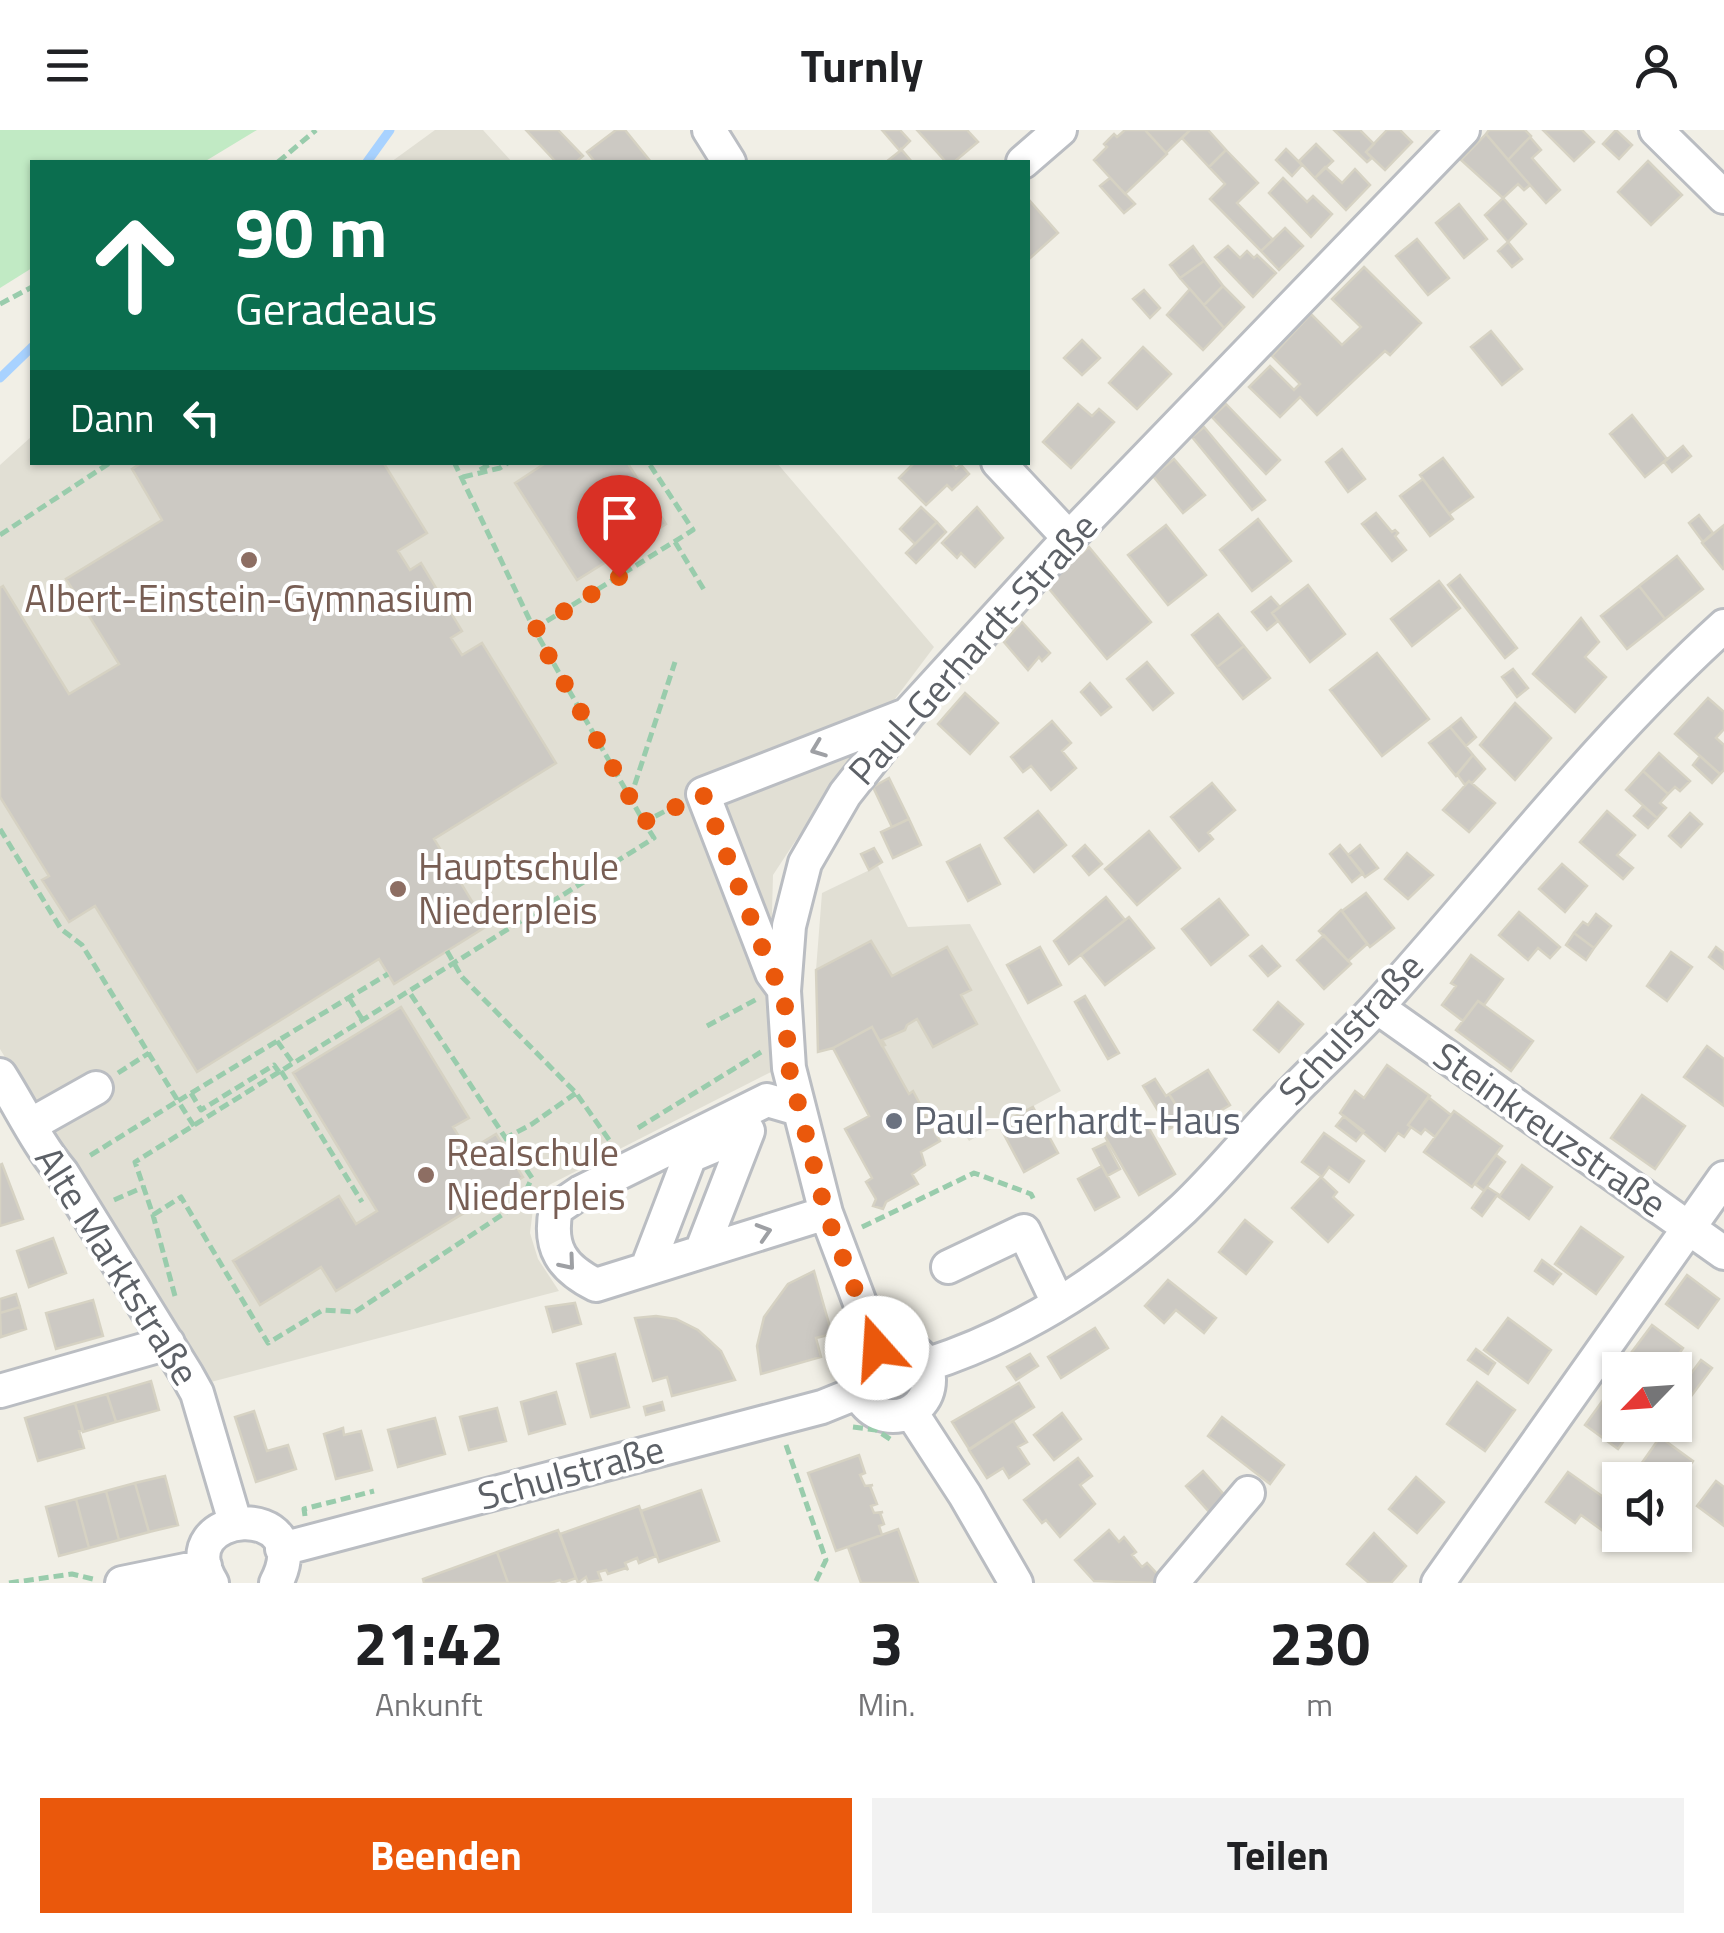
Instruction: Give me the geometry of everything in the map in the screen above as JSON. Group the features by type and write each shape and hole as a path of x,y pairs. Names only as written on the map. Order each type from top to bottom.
{"street":[{"path":"709,130 728,160"},
{"path":"1026,160 1060,130"},
{"name":"Paul-Gerhardt-Straße","path":"877,1348 826,1213 789,1068 784,991 789,926 805,863 844,794 908,714 1070,538 1463,130"},
{"path":"1656,130 1724,197"},
{"path":"1001,465 1070,538"},
{"name":"Schulstraße","path":"926,1365 1024,1324 1134,1252 1184,1207 1377,1007 1660,684 1724,626"},
{"path":"784,991 772,973 703,794 908,714"},
{"name":"Steinkreuzstraße","path":"1377,1007 1681,1239 1724,1253"},
{"name":"Alte Marktstraße","path":"0,1075 32,1124 41,1148 62,1172 197,1393 235,1522"},
{"path":"32,1124 96,1088"},
{"path":"798,1108 767,1100 581,1192 556,1209 553,1225 557,1250 573,1274 596,1285 826,1213"},
{"path":"673,1260 733,1137 798,1108"},
{"path":"1438,1583 1724,1178"},
{"path":"948,1267 1024,1231 1058,1303"},
{"path":"0,1391 168,1343"},
{"path":"900,1344 919,1355 926,1365 929,1386 919,1406 911,1412 886,1416 865,1403 859,1392 858,1372 868,1354 877,1348 900,1344"},
{"name":"Schulstraße","path":"282,1549 822,1407 859,1392"},
{"path":"911,1412 1016,1583"},
{"path":"1172,1583 1248,1493"},
{"path":"112,1582 209,1575 208,1543 224,1526 235,1522 258,1523 269,1529 282,1549 282,1572 276,1583"}],"path":[{"path":"280,160 316,130"},
{"path":"0,304 30,288"},
{"path":"0,535 106,465"},
{"path":"177,1307 154,1215 135,1162 654,838 534,630 456,465"},
{"path":"463,477 487,465"},
{"path":"463,477 504,465"},
{"path":"534,630 693,530 650,465"},
{"path":"676,542 706,594"},
{"path":"630,799 675,662"},
{"path":"644,822 703,794"},
{"path":"0,829 61,929 82,944 194,1126"},
{"path":"447,951 462,977 576,1093 610,1145 762,1052 760,1035"},
{"path":"62,1172 388,974"},
{"path":"154,1215 181,1198 268,1343 323,1310 356,1312 520,1203 532,1178 408,990"},
{"path":"349,998 362,1019"},
{"path":"707,1026 741,1008"},
{"path":"277,1041 293,1064"},
{"path":"191,1093 201,1110 274,1065 362,1202"},
{"path":"504,1139 576,1093"},
{"path":"122,1197 144,1187"},
{"path":"893,1213 912,1204"},
{"path":"786,1444 826,1560 815,1583"},
{"path":"9,1583 72,1574 112,1582"}],"shaded area":[{"path":"435,130 483,130 510,160 394,160"},
{"path":"30,438 30,465 779,465 934,647 844,767 773,875 769,1023 775,1070 549,1185 533,1209 530,1233 538,1259 559,1291 207,1383 176,1340 0,1049 0,465"},
{"path":"878,866 908,927 970,924 1061,1091 969,1141 953,1116 932,1126 872,1028 818,1052 816,970 822,893"}],"green space":[{"path":"0,130 257,130 207,160 30,160 30,269 0,288"}],"building":[{"path":"526,130 558,130 583,156 578,160 554,160"},
{"path":"616,130 625,130 649,160 593,160 587,152"},
{"path":"882,130 900,130 910,141 900,151"},
{"path":"917,130 967,130 978,142 956,160 944,160"},
{"path":"1125,130 1145,130 1167,154 1125,194 1094,160 1114,134 1117,137"},
{"path":"1145,130 1190,130 1166,153"},
{"path":"1190,130 1208,130 1226,150 1209,167 1182,138"},
{"path":"1334,130 1360,130 1374,144 1366,152 1372,158 1367,162"},
{"path":"1387,130 1400,130 1412,142 1385,170 1366,152"},
{"path":"1489,130 1525,130 1531,136 1508,160 1486,134"},
{"path":"1543,130 1582,130 1594,142 1574,161"},
{"path":"1616,130 1632,145 1619,159 1603,144"},
{"path":"1486,134 1530,185 1524,190 1518,184 1503,198 1461,160"},
{"path":"1530,137 1541,150 1532,158 1560,190 1546,203 1508,160"},
{"path":"1316,144 1333,161 1315,178 1299,161"},
{"path":"1286,149 1302,165 1292,176 1276,160"},
{"path":"1226,150 1258,183 1237,203 1273,240 1261,251 1210,199 1225,184 1209,167"},
{"path":"900,151 910,160 889,160"},
{"path":"1648,161 1682,195 1651,225 1618,192"},
{"path":"1325,167 1342,183 1355,169 1370,185 1346,210 1315,178"},
{"path":"1110,178 1135,204 1124,213 1100,186"},
{"path":"1283,178 1307,202 1313,196 1332,214 1311,237 1269,193"},
{"path":"1503,198 1526,224 1508,242 1485,215"},
{"path":"1030,201 1058,233 1030,258"},
{"path":"1459,204 1487,239 1464,258 1436,223"},
{"path":"1285,228 1303,246 1279,270 1261,251"},
{"path":"1417,239 1449,278 1428,295 1396,256"},
{"path":"1508,242 1522,259 1512,267 1498,251"},
{"path":"1193,246 1204,261 1180,278 1170,265"},
{"path":"1228,246 1240,258 1247,251 1254,258 1257,255 1276,273 1253,297 1215,257"},
{"path":"1204,261 1223,286 1204,305 1180,278"},
{"path":"1364,267 1421,323 1390,355 1385,351 1317,415 1300,397 1280,417 1249,387 1270,366 1294,390 1300,384 1272,356 1311,314 1342,345 1361,327 1332,299"},
{"path":"1223,286 1244,307 1224,328 1204,305"},
{"path":"1190,289 1224,328 1203,350 1167,315"},
{"path":"1144,290 1160,308 1150,318 1133,299"},
{"path":"1491,331 1522,369 1502,385 1471,347"},
{"path":"1082,340 1100,358 1082,375 1064,358"},
{"path":"1143,347 1171,374 1137,409 1109,383"},
{"path":"1078,404 1092,416 1099,409 1114,422 1071,468 1043,442"},
{"path":"1226,404 1280,460 1266,474 1212,417"},
{"path":"1632,415 1667,459 1645,477 1610,434"},
{"path":"1204,427 1265,500 1252,510 1192,437"},
{"path":"1683,446 1691,456 1672,472 1664,462"},
{"path":"1342,449 1365,479 1348,492 1326,462"},
{"path":"1443,458 1473,497 1449,514 1420,475"},
{"path":"1174,459 1205,495 1183,513 1153,476"},
{"path":"138,465 385,465 427,533 398,551 410,570 421,563 462,631 451,638 462,655 482,643 556,763 434,839 487,926 394,984 379,959 197,1072 95,906 69,922 42,880 49,876 0,797 0,588 3,586 69,694 119,664 66,579 162,520 132,469"},
{"path":"542,465 629,465 666,524 627,549 631,554 629,562 617,563 614,557 577,580 515,483"},
{"path":"912,465 953,465 956,469 961,465 969,474 952,490 947,485 926,505 899,478"},
{"path":"1423,479 1453,519 1430,536 1400,496"},
{"path":"921,507 937,522 915,544 900,529"},
{"path":"977,507 1003,538 975,567 961,553 957,558 942,543"},
{"path":"1376,513 1392,532 1398,533 1395,536 1406,550 1392,561 1362,524"},
{"path":"1699,515 1713,533 1703,542 1689,523"},
{"path":"1258,519 1291,561 1252,591 1220,550"},
{"path":"937,522 946,532 916,563 906,553"},
{"path":"1166,525 1206,575 1168,605 1128,555"},
{"path":"1724,525 1724,568 1723,569 1702,543"},
{"path":"1089,547 1151,622 1107,659 1045,584"},
{"path":"1677,556 1703,589 1665,619 1639,586"},
{"path":"1460,575 1517,648 1505,658 1448,585"},
{"path":"1439,581 1460,608 1412,646 1391,619"},
{"path":"1308,585 1345,634 1310,662 1272,613"},
{"path":"1639,586 1665,619 1627,649 1601,616"},
{"path":"1271,597 1280,607 1272,613 1278,621 1267,630 1252,612"},
{"path":"1218,614 1244,646 1217,667 1192,635"},
{"path":"1581,618 1599,642 1585,657 1606,677 1575,712 1533,674"},
{"path":"1022,622 1050,653 1042,661 1039,657 1028,670 1004,642"},
{"path":"1244,646 1270,678 1243,699 1217,667"},
{"path":"1377,653 1429,719 1382,756 1330,690"},
{"path":"1147,662 1173,693 1153,710 1127,679"},
{"path":"1513,669 1528,688 1517,697 1502,677"},
{"path":"1090,683 1111,707 1101,715 1081,692"},
{"path":"965,693 998,723 970,754 938,724"},
{"path":"1708,698 1724,712 1724,729 1716,738 1724,745 1724,770 1720,774 1675,734"},
{"path":"1515,703 1551,738 1515,780 1480,745"},
{"path":"1461,718 1476,737 1466,746 1450,727"},
{"path":"1052,721 1071,743 1062,751 1076,768 1051,790 1031,766 1023,772 1011,757"},
{"path":"1450,727 1473,755 1456,776 1429,743"},
{"path":"1659,753 1690,781 1680,791 1675,787 1668,794 1643,771"},
{"path":"1473,755 1485,769 1465,785 1457,774"},
{"path":"1700,756 1720,774 1712,783 1693,765"},
{"path":"1643,771 1668,794 1660,803 1666,808 1657,818 1626,790"},
{"path":"889,778 909,819 892,827 873,787"},
{"path":"1469,781 1495,803 1469,832 1443,810"},
{"path":"1212,783 1235,810 1208,833 1213,839 1199,851 1171,817"},
{"path":"1643,806 1657,818 1648,828 1634,816"},
{"path":"1038,811 1066,845 1034,872 1005,838"},
{"path":"1607,811 1635,835 1617,855 1633,868 1623,879 1580,842"},
{"path":"1690,813 1702,824 1681,847 1669,836"},
{"path":"909,819 921,845 893,858 881,832"},
{"path":"1149,831 1180,868 1137,905 1105,869"},
{"path":"980,845 1000,884 968,901 947,862"},
{"path":"1085,845 1102,864 1089,875 1073,856"},
{"path":"1340,845 1363,873 1352,882 1330,854"},
{"path":"1360,845 1378,868 1365,877 1348,855"},
{"path":"874,848 882,862 869,870 861,854"},
{"path":"1407,853 1433,875 1408,899 1385,879"},
{"path":"1562,864 1587,886 1565,912 1539,889"},
{"path":"1366,893 1394,928 1370,947 1342,911"},
{"path":"1106,897 1125,920 1069,964 1054,941"},
{"path":"1219,899 1248,935 1211,965 1182,929"},
{"path":"1341,910 1367,944 1348,961 1319,931"},
{"path":"1519,912 1560,947 1550,958 1538,948 1528,960 1499,935"},
{"path":"1596,914 1611,926 1594,948 1574,933 1583,922 1588,925"},
{"path":"1129,917 1154,948 1105,985 1081,955"},
{"path":"1574,933 1594,948 1586,960 1566,945"},
{"path":"1324,935 1351,964 1324,989 1297,960"},
{"path":"871,941 892,976 947,947 971,990 961,995 977,1024 933,1047 917,1019 905,1030 882,1040 882,1046 872,1027 818,1052 816,970"},
{"path":"1262,946 1280,966 1268,976 1250,956"},
{"path":"1040,947 1061,985 1028,1003 1007,965"},
{"path":"1716,947 1724,953 1724,969 1709,957"},
{"path":"1671,952 1692,967 1667,1001 1647,986"},
{"path":"1471,955 1503,979 1484,1005 1478,1001 1463,1021 1442,1005 1456,986 1451,983"},
{"path":"1085,996 1119,1053 1108,1059 1075,1002"},
{"path":"1478,1001 1533,1041 1511,1071 1456,1030"},
{"path":"1278,1002 1303,1024 1279,1052 1254,1030"},
{"path":"401,1007 469,1118 453,1127 468,1151 496,1134 523,1177 336,1291 321,1267 260,1305 233,1261 339,1196 356,1224 377,1211 293,1073"},
{"name":"Paul-Gerhardt-Haus","path":"872,1027 940,1141 921,1152 925,1165 912,1174 918,1184 886,1202 883,1209 873,1206 876,1199 866,1182 872,1178 845,1129 869,1116 833,1048"},
{"path":"1707,1046 1724,1059 1724,1106 1684,1077"},
{"path":"1387,1065 1430,1096 1408,1125 1411,1127 1404,1137 1398,1133 1385,1151 1340,1113 1355,1091 1364,1098"},
{"path":"1208,1070 1230,1105 1203,1121 1207,1126 1194,1134 1169,1094"},
{"path":"1155,1079 1185,1120 1169,1129 1143,1086"},
{"path":"1642,1095 1685,1126 1655,1169 1611,1138"},
{"path":"1428,1097 1451,1115 1435,1137 1425,1129 1421,1134 1408,1125"},
{"path":"1033,1107 1058,1153 1024,1172 999,1125"},
{"path":"1454,1111 1502,1146 1472,1187 1424,1152"},
{"path":"1141,1114 1175,1174 1139,1195 1104,1135"},
{"path":"1344,1116 1364,1131 1356,1141 1336,1126"},
{"path":"1324,1133 1364,1161 1349,1182 1329,1167 1322,1177 1302,1162"},
{"path":"1106,1143 1120,1169 1107,1176 1093,1149"},
{"path":"1496,1155 1505,1162 1484,1191 1475,1184"},
{"path":"0,1165 23,1219 0,1226"},
{"path":"1522,1165 1552,1187 1529,1219 1499,1197"},
{"path":"1102,1166 1119,1197 1095,1210 1078,1179"},
{"path":"1321,1177 1337,1192 1333,1197 1353,1215 1328,1242 1292,1208"},
{"path":"1487,1187 1498,1194 1482,1216 1472,1208"},
{"path":"1245,1220 1272,1242 1246,1274 1219,1252"},
{"path":"1581,1227 1623,1257 1596,1294 1555,1264"},
{"path":"53,1238 66,1273 29,1287 17,1251"},
{"path":"1542,1260 1561,1274 1553,1284 1535,1271"},
{"path":"814,1271 832,1334 816,1338 821,1357 761,1374 757,1346 764,1317 788,1284"},
{"path":"1687,1275 1719,1299 1698,1328 1666,1304"},
{"path":"1168,1280 1216,1318 1204,1333 1176,1310 1164,1323 1145,1306"},
{"path":"16,1294 20,1307 0,1313 0,1299"},
{"path":"93,1300 103,1336 56,1349 46,1313"},
{"path":"575,1303 581,1324 553,1332 546,1307"},
{"path":"20,1307 26,1329 1,1337 0,1313"},
{"path":"635,1318 676,1319 698,1330 721,1351 735,1380 672,1396 667,1377 653,1381"},
{"path":"1508,1318 1551,1350 1528,1383 1484,1350"},
{"path":"1652,1325 1683,1348 1680,1352 1632,1352"},
{"path":"1095,1328 1108,1348 1061,1378 1048,1357"},
{"path":"1476,1349 1495,1363 1488,1374 1468,1360"},
{"path":"615,1354 629,1407 591,1417 577,1364"},
{"path":"1030,1354 1038,1366 1016,1380 1007,1367"},
{"path":"1701,1360 1712,1368 1692,1395 1692,1372"},
{"path":"151,1381 159,1410 116,1422 107,1394"},
{"path":"1477,1382 1515,1410 1485,1451 1447,1424"},
{"path":"1019,1383 1034,1407 969,1449 952,1422"},
{"path":"556,1392 565,1424 529,1434 521,1402"},
{"path":"107,1394 116,1422 83,1432 75,1403"},
{"path":"662,1402 664,1410 646,1415 644,1407"},
{"path":"1602,1402 1602,1437 1585,1425"},
{"path":"75,1403 84,1448 38,1461 25,1418"},
{"path":"497,1408 506,1441 469,1450 460,1417"},
{"path":"254,1411 267,1451 288,1445 296,1469 256,1482 235,1417"},
{"path":"1062,1413 1081,1439 1054,1460 1034,1435"},
{"path":"1222,1417 1284,1465 1270,1484 1208,1436"},
{"path":"435,1418 445,1454 398,1467 388,1430"},
{"path":"1013,1421 1027,1442 1018,1447 1029,1464 1009,1478 1003,1468 987,1478 969,1450"},
{"path":"343,1428 344,1435 361,1431 372,1470 336,1479 324,1434"},
{"path":"1656,1442 1667,1442 1693,1461 1692,1462 1642,1462"},
{"path":"859,1455 865,1486 873,1485 870,1486 877,1504 871,1506 874,1513 883,1512 880,1513 884,1524 879,1526 882,1535 836,1551 808,1473"},
{"path":"1078,1458 1092,1476 1080,1485 1095,1504 1060,1537 1046,1520 1042,1523 1024,1500"},
{"path":"1203,1471 1228,1499 1211,1514 1186,1486"},
{"path":"1568,1472 1602,1496 1602,1530 1581,1515 1575,1523 1546,1502"},
{"path":"165,1476 178,1525 149,1532 135,1483"},
{"path":"1416,1477 1444,1502 1417,1533 1389,1509"},
{"path":"1716,1481 1724,1487 1724,1526 1697,1506"},
{"path":"135,1483 149,1532 119,1540 106,1491"},
{"path":"701,1490 719,1541 659,1562 641,1511"},
{"path":"106,1491 119,1540 89,1548 76,1499"},
{"path":"76,1499 89,1548 59,1556 46,1507"},
{"path":"639,1506 656,1556 639,1563 637,1558 625,1563 628,1570 598,1572 601,1580 588,1582 586,1577 578,1583 560,1534"},
{"path":"898,1529 918,1583 861,1583 848,1547"},
{"path":"558,1530 576,1578 563,1583 508,1583 497,1552"},
{"path":"1109,1530 1119,1542 1124,1537 1142,1567 1147,1563 1160,1577 1153,1583 1094,1581 1075,1560"},
{"path":"1374,1533 1406,1566 1391,1583 1369,1583 1347,1564"},
{"path":"497,1552 508,1583 424,1583 423,1579"}],"waterway":[{"path":"368,160 390,130"},
{"path":"0,378 30,349"}],"place":[{"name":"Albert-Einstein-Gymnasium","path":"249,560"},
{"name":"Hauptschule Niederpleis","path":"398,889"},
{"name":"Paul-Gerhardt-Haus","path":"894,1121"},
{"name":"Realschule Niederpleis","path":"426,1175"}],"route":[{"path":"619,577 534,630 644,822 703,794 772,973 784,991 789,1068 798,1108 826,1213 877,1348"}]}
